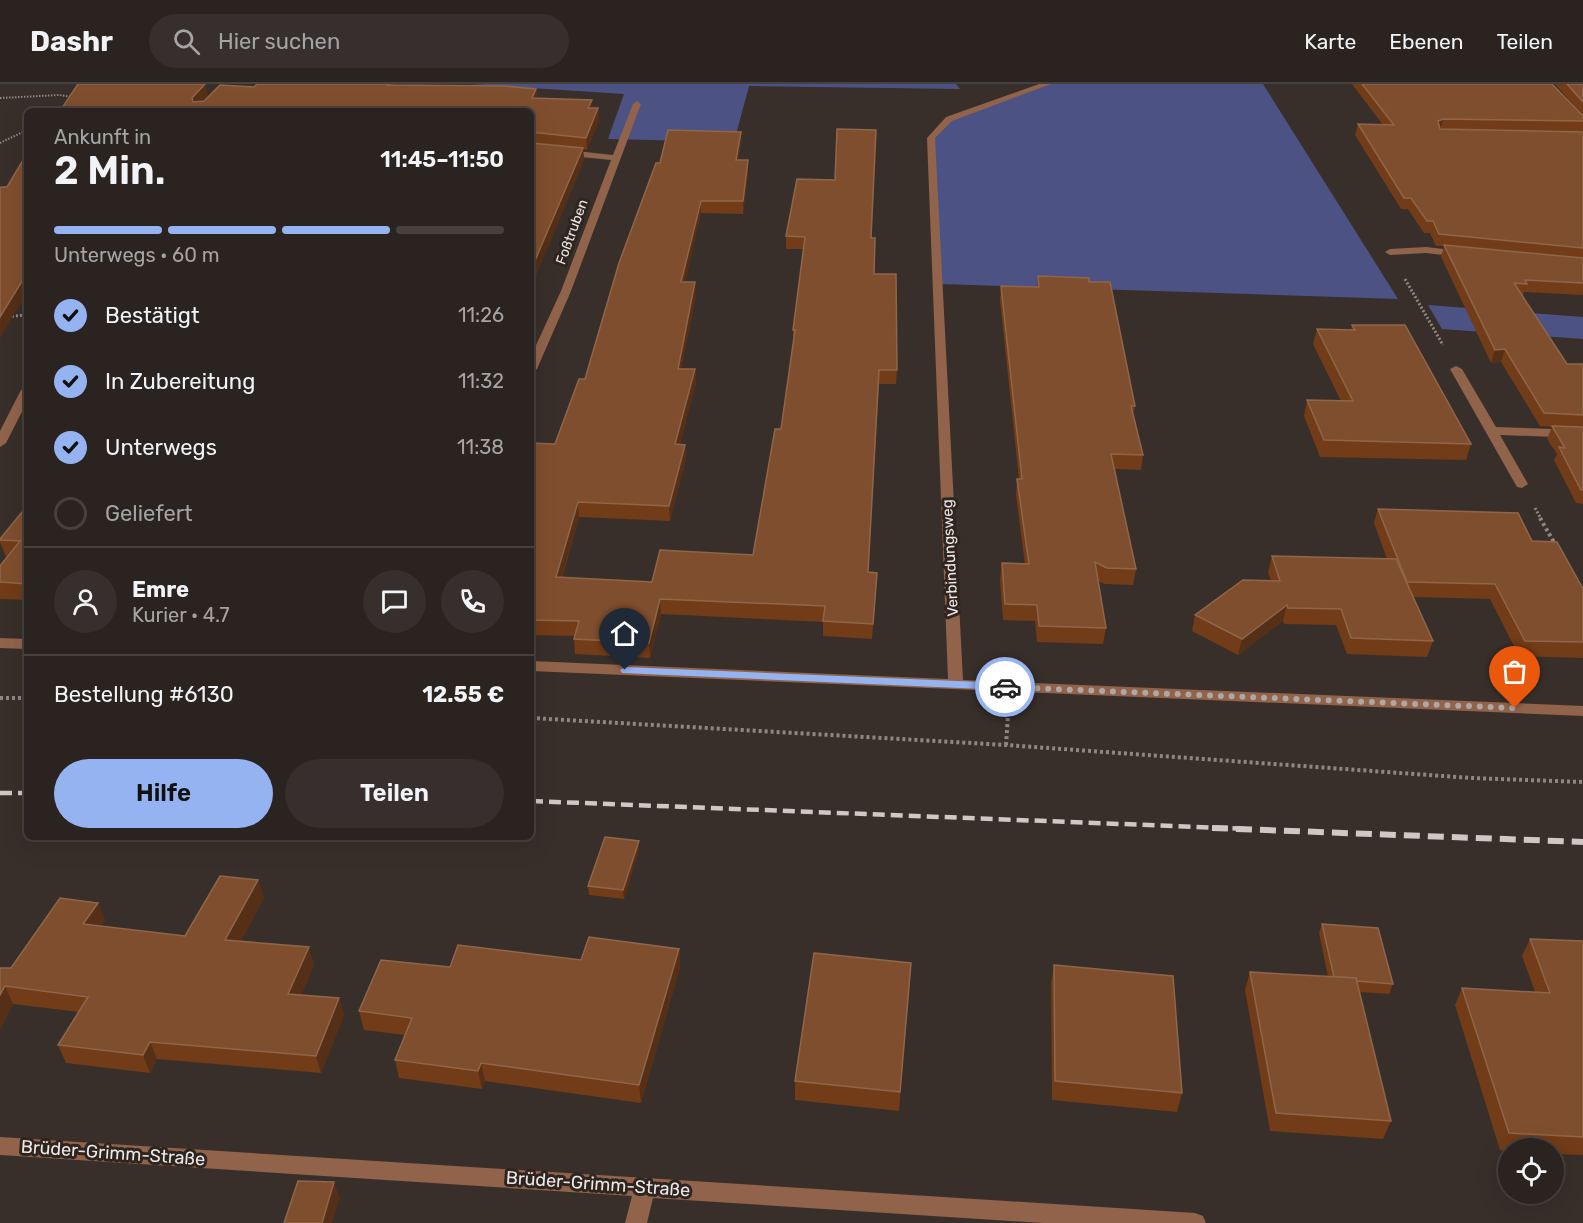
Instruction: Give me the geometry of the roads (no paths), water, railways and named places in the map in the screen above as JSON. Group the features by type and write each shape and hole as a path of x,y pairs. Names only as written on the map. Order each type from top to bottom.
{"street":[{"name":"Verbindungsweg","path":"956,685 931,138 949,119 1047,84"},
{"name":"Foßtruben","path":"534,362 566,291 637,104"},
{"path":"534,149 616,158"},
{"path":"1390,252 1426,250 1471,255"},
{"path":"1456,369 1521,484"},
{"path":"0,443 24,396"},
{"path":"10,424 24,423"},
{"path":"1492,431 1583,434"},
{"path":"0,643 24,644"},
{"path":"534,666 1583,711"},
{"name":"Brüder-Grimm-Straße","path":"0,1146 1195,1223"},
{"path":"636,1223 645,1186"}],"railway":[{"path":"0,793 24,793"},
{"path":"534,801 1250,829"},
{"path":"1212,828 1583,842"}]}
